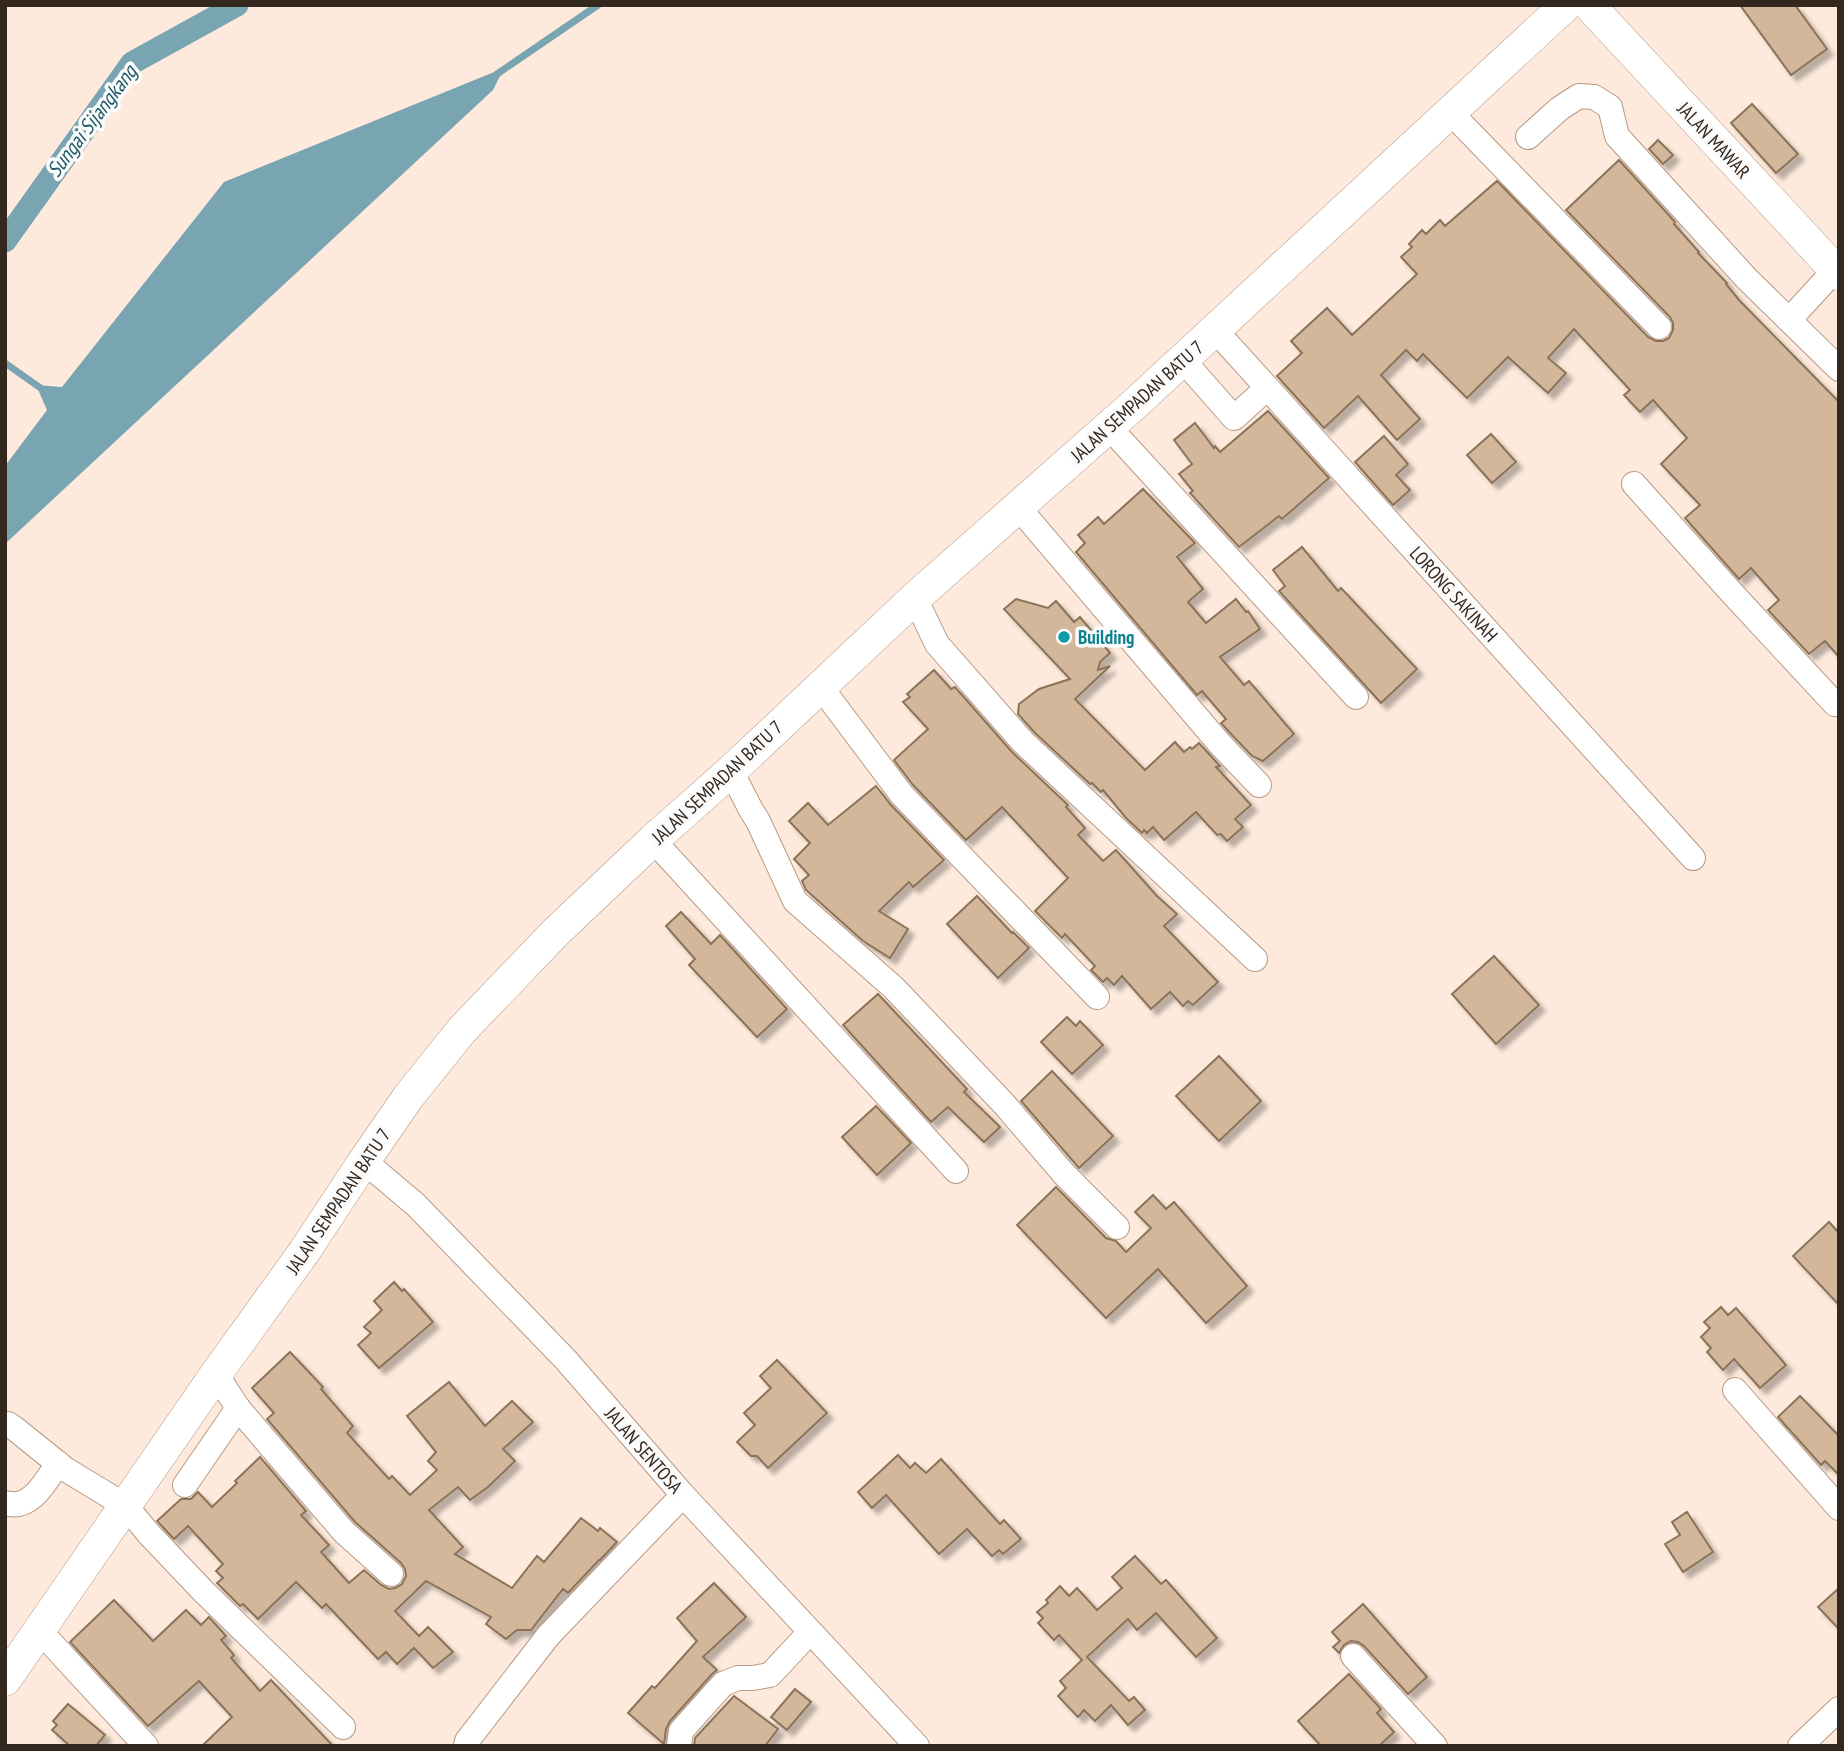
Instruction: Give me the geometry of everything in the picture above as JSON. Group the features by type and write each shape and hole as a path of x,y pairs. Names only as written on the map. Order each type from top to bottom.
{"street":[{"name":"JALAN SEMPADAN BATU 7","path":"5,1680 216,1374 304,1252 409,1096 462,1030 555,933 653,840 731,771 915,598 1183,360 1566,5"},
{"name":"JALAN MAWAR","path":"1589,5 1837,272"},
{"path":"1528,137 1559,109 1579,96 1594,97 1610,107 1617,136 1747,279 1839,369"},
{"path":"1451,113 1659,327"},
{"path":"1789,320 1837,272"},
{"name":"LORONG SAKINAH","path":"1215,330 1693,858"},
{"path":"1183,360 1234,418 1266,388"},
{"path":"1109,427 1356,697"},
{"path":"1634,484 1835,704 1839,704"},
{"path":"1018,507 1219,743 1259,785"},
{"path":"915,598 937,644 1023,742 1255,959"},
{"path":"820,686 902,795 1097,997"},
{"path":"731,771 758,821 795,901 894,988 1004,1104 1064,1174 1117,1227"},
{"path":"653,840 956,1171"},
{"name":"JALAN SENTOSA","path":"364,1161 416,1205 566,1360 683,1495 917,1746"},
{"path":"216,1374 238,1408 344,1532 391,1574"},
{"path":"1735,1390 1839,1508"},
{"path":"185,1485 238,1408"},
{"path":"5,1425 15,1427 65,1469 126,1506 204,1592 343,1727"},
{"path":"5,1503 14,1505 35,1495 58,1462"},
{"path":"466,1746 467,1741 548,1636 683,1495"},
{"path":"40,1631 146,1746"},
{"path":"679,1746 681,1731 723,1684 738,1678 770,1675 810,1632"},
{"path":"1353,1656 1435,1746"},
{"path":"1810,1743 1839,1709"}],"water":[{"path":"504,68 493,90 5,544 5,466 47,410 36,385 62,387 224,182"}],"building":[{"path":"1740,5 1795,5 1827,49 1791,75"},
{"path":"1752,104 1798,154 1776,173 1731,123"},
{"path":"1658,140 1673,155 1663,164 1649,149"},
{"path":"1619,160 1675,222 1739,300 1839,402 1839,657 1825,641 1809,654 1768,610 1779,600 1751,568 1739,579 1685,518 1700,505 1661,464 1687,438 1653,400 1640,412 1624,395 1630,390 1574,329 1548,358 1566,373 1548,393 1508,357 1467,398 1423,354 1417,361 1406,350 1381,375 1420,419 1397,440 1358,396 1324,428 1277,376 1302,353 1291,341 1327,308 1352,335 1417,274 1401,257 1412,247 1409,244 1422,230 1426,234 1440,220 1445,226 1497,181 1648,337 1656,341 1669,338 1673,330 1670,317 1566,210"},
{"path":"1268,411 1329,478 1282,519 1279,516 1239,547 1190,493 1193,491 1179,474 1192,464 1174,440 1195,423 1220,452"},
{"path":"1491,434 1516,462 1492,483 1467,455"},
{"path":"1384,436 1408,464 1396,475 1410,490 1393,505 1355,462"},
{"path":"1143,489 1195,543 1177,557 1203,589 1188,602 1206,623 1236,599 1260,629 1220,657 1244,685 1249,681 1294,734 1263,761 1252,756 1221,723 1226,719 1202,691 1197,695 1076,552 1085,543 1078,535 1098,517 1104,524"},
{"path":"1302,547 1338,591 1341,588 1417,669 1381,703 1279,591 1285,586 1273,570"},
{"path":"1016,599 1048,608 1056,601 1074,622 1080,617 1110,653 1100,662 1098,670 1110,666 1075,699 1145,770 1175,742 1184,752 1199,743 1220,766 1216,767 1251,805 1235,819 1243,827 1227,841 1221,834 1217,835 1196,812 1164,840 1153,827 1147,833 1144,830 1142,833 1103,790 1101,792 1090,784 1034,732 1018,714 1019,704 1039,689 1070,679 1004,609"},
{"path":"934,670 951,689 955,687 1012,752 1068,805 1066,807 1085,828 1078,835 1103,861 1116,850 1177,914 1164,926 1218,982 1193,1005 1188,1001 1183,1006 1170,992 1151,1009 1122,976 1114,985 1107,978 1103,982 1091,970 1095,966 1065,934 1062,938 1035,911 1068,878 1002,807 966,840 913,785 894,760 928,729 903,702 910,697 907,694"},
{"path":"876,786 944,860 913,887 909,882 879,911 908,929 890,958 863,941 806,890 802,881 809,875 794,859 810,843 789,821 808,803 828,825"},
{"path":"977,896 1029,948 998,978 947,924"},
{"path":"681,912 711,944 720,935 787,1009 757,1037 689,965 695,959 666,926"},
{"path":"1494,956 1539,1005 1496,1044 1452,994"},
{"path":"878,994 967,1089 964,1092 1000,1127 984,1142 948,1107 931,1122 843,1025"},
{"path":"1067,1017 1076,1026 1080,1021 1103,1045 1072,1074 1041,1042"},
{"path":"1219,1056 1261,1101 1219,1141 1176,1096"},
{"path":"1052,1071 1113,1136 1079,1168 1021,1101"},
{"path":"876,1106 911,1143 877,1175 842,1137"},
{"path":"1056,1187 1106,1238 1116,1241 1126,1252 1151,1228 1135,1212 1153,1195 1166,1209 1174,1202 1247,1286 1206,1323 1158,1269 1106,1318 1017,1225"},
{"path":"1829,1222 1839,1233 1839,1305 1793,1256"},
{"path":"394,1282 402,1291 404,1289 433,1322 379,1368 358,1345 371,1333 364,1327 382,1310 374,1301"},
{"path":"1721,1307 1728,1315 1736,1308 1786,1365 1760,1388 1734,1359 1723,1370 1707,1352 1711,1348 1701,1337 1710,1328 1704,1322"},
{"path":"290,1352 323,1387 321,1389 353,1426 347,1433 389,1479 392,1476 410,1495 437,1470 428,1461 436,1452 407,1416 449,1382 485,1426 512,1401 533,1422 503,1449 515,1461 488,1487 470,1500 458,1487 429,1510 463,1547 455,1554 512,1588 537,1556 544,1562 581,1518 598,1531 600,1528 617,1542 568,1593 563,1589 531,1630 517,1630 506,1639 486,1624 491,1617 426,1581 395,1611 419,1636 428,1627 453,1652 433,1668 414,1648 397,1664 386,1652 378,1659 326,1604 322,1608 296,1582 258,1619 243,1604 240,1606 217,1583 223,1578 216,1571 223,1564 188,1526 174,1539 157,1521 181,1499 191,1499 198,1492 212,1507 260,1457 306,1511 301,1515 329,1545 321,1552 349,1583 364,1570 389,1589 402,1584 406,1576 401,1563 355,1522 267,1419 274,1413 252,1388"},
{"path":"777,1360 827,1413 768,1468 757,1456 751,1456 737,1442 755,1425 744,1413 771,1388 760,1376"},
{"path":"1800,1396 1839,1436 1839,1475 1825,1461 1821,1465 1778,1417"},
{"path":"898,1455 910,1468 915,1463 926,1473 941,1459 1000,1524 1004,1520 1021,1539 1003,1554 999,1550 992,1556 967,1529 939,1554 886,1495 872,1508 858,1492"},
{"path":"1687,1512 1713,1552 1683,1572 1665,1544 1680,1535 1672,1522"},
{"path":"1135,1556 1161,1584 1166,1580 1217,1638 1196,1657 1156,1613 1137,1630 1128,1619 1087,1657 1129,1701 1134,1697 1145,1710 1128,1725 1111,1705 1095,1721 1084,1710 1078,1717 1058,1696 1066,1688 1060,1681 1082,1660 1059,1635 1054,1640 1038,1623 1043,1618 1037,1612 1048,1603 1046,1600 1060,1586 1069,1596 1077,1588 1097,1610 1122,1588 1112,1577"},
{"path":"714,1583 746,1617 703,1657 717,1670 670,1721 664,1744 628,1713 652,1686 655,1688 697,1641 677,1618"},
{"path":"1839,1588 1839,1629 1818,1607"},
{"path":"114,1600 153,1641 186,1610 201,1625 209,1617 226,1636 221,1640 234,1655 231,1658 260,1691 271,1680 333,1746 202,1746 232,1717 199,1681 148,1726 70,1642"},
{"path":"1363,1604 1427,1677 1408,1694 1358,1642 1351,1641 1344,1645 1339,1653 1333,1647 1340,1641 1332,1632"},
{"path":"1349,1674 1381,1709 1377,1713 1394,1732 1379,1746 1321,1746 1298,1721"},
{"path":"795,1689 811,1702 787,1730 771,1717"},
{"path":"734,1696 778,1729 765,1746 694,1746 695,1738"},
{"path":"68,1704 105,1735 96,1746 70,1746 52,1730 57,1725 53,1721"}],"waterway":[{"name":"Sungai Sijangkang","path":"5,241 132,63 237,5"},
{"path":"497,74 598,5"},
{"path":"5,363 42,389"}],"place":[{"name":"Building","path":"1064,637"}]}
